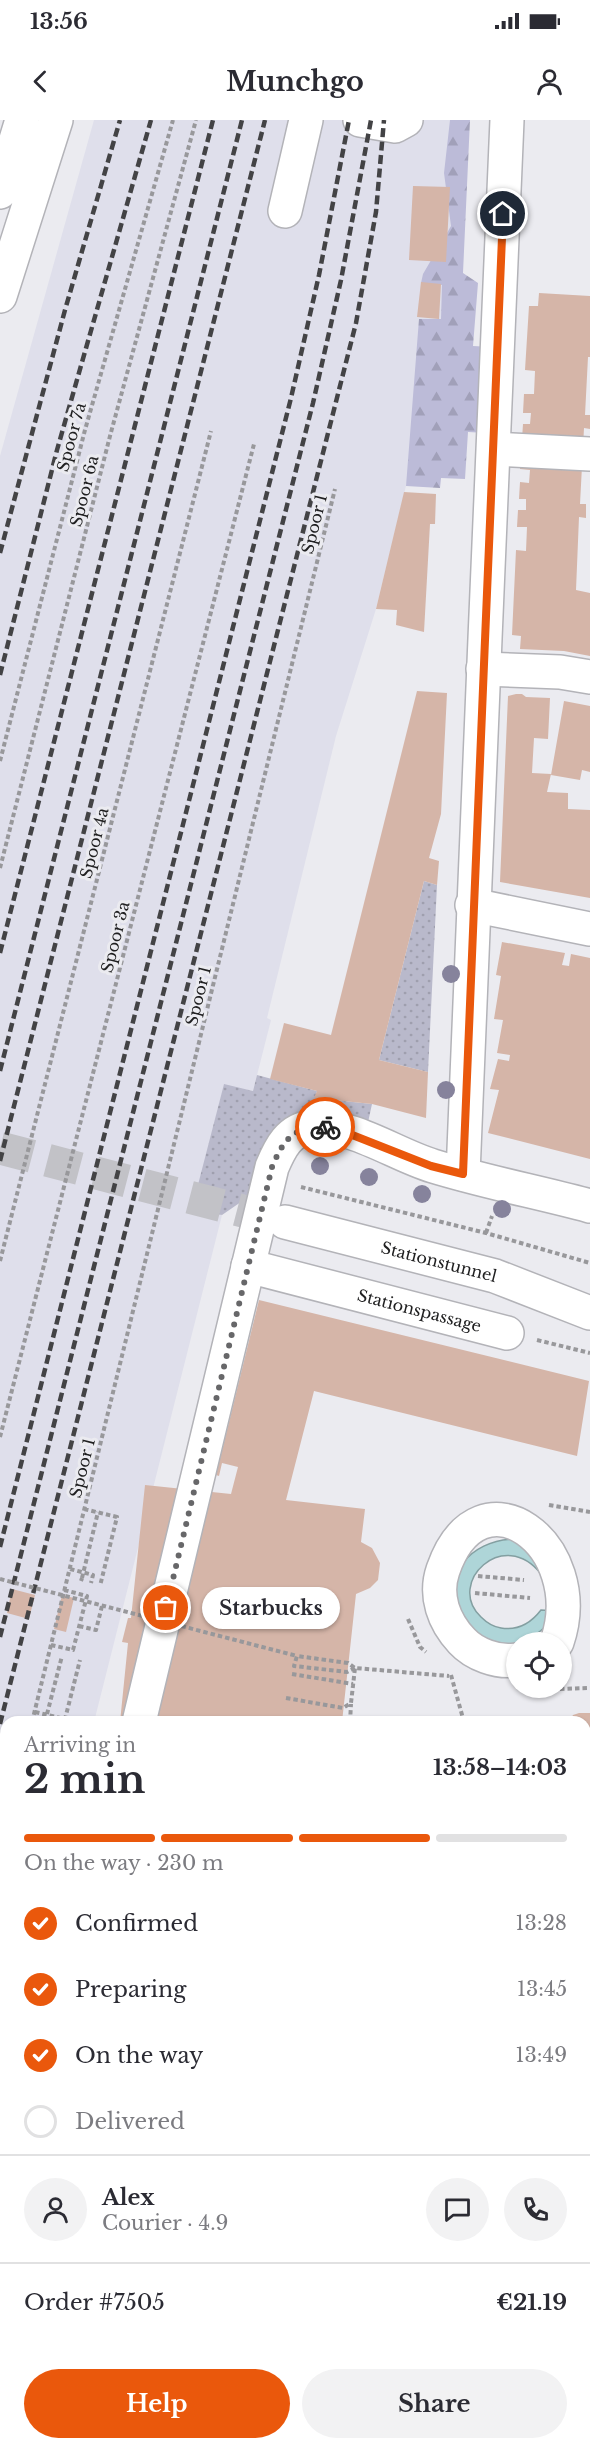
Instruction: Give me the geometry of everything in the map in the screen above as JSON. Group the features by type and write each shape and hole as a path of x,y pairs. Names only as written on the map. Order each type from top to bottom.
{"street":[{"path":"0,192 22,120"},
{"path":"0,296 56,120"},
{"path":"285,211 306,120"},
{"path":"360,120 395,126 406,120"},
{"path":"463,1174 472,905 495,449 507,120"},
{"path":"495,449 590,454"},
{"path":"483,669 560,672 590,677"},
{"path":"472,905 590,929"},
{"path":"140,1716 272,1167 279,1149 290,1136 309,1127 332,1127 431,1166 590,1206"},
{"name":"Stationstunnel","path":"285,1222 495,1276 590,1313"},
{"name":"Stationspassage","path":"248,1266 507,1333"},
{"path":"506,1659 489,1658 468,1647 450,1628 441,1605 440,1579 448,1555 464,1535 486,1523 512,1519 537,1524 573,1546 581,1586 580,1604 567,1632"},
{"path":"572,1643 590,1643"}],"path":[{"name":"Spoor 7a","path":"0,761 85,430 173,120"},
{"name":"Spoor 6a","path":"0,868 110,436 196,120"},
{"name":"Spoor 4a","path":"0,1261 211,431"},
{"name":"Spoor 3a","path":"0,1437 254,444"},
{"name":"Spoor 1","path":"35,1712 335,489"},
{"path":"300,1186 486,1233 590,1263"},
{"path":"507,1333 590,1353"},
{"path":"84,1509 117,1517 100,1586"},
{"path":"569,1509 590,1512"},
{"path":"81,1579 98,1512"},
{"path":"70,1569 93,1575 91,1583"},
{"path":"0,1579 297,1656 348,1663 355,1668 452,1676 462,1716"},
{"path":"51,1645 73,1650 87,1596 64,1590"},
{"path":"79,1626 96,1630 102,1606"},
{"path":"47,1714 62,1656"},
{"path":"297,1656 294,1666 347,1672 355,1668"},
{"path":"66,1716 80,1660"},
{"path":"350,1716 355,1668"},
{"path":"292,1674 354,1684"},
{"path":"286,1698 343,1708 351,1703"},
{"path":"34,1716 35,1712 54,1716"}],"shaded area":[{"path":"94,120 469,120 456,281 376,609 336,736 267,1018 271,1020 253,1091 224,1085 193,1208 222,1215 96,1716 0,1716 0,456"},
{"path":"424,881 437,885 428,1072 379,1060"},
{"path":"257,1075 317,1091 315,1098 372,1104 367,1127 331,1110 303,1113 254,1193 222,1215 192,1208 224,1084 253,1091"},
{"path":"513,1539 527,1542 541,1574 526,1561 511,1556 496,1558 484,1565 474,1576 470,1589 472,1603 481,1617 493,1626 507,1629 524,1625 541,1610 557,1611 539,1632 506,1632 506,1645 496,1644 474,1631 462,1619 455,1602 454,1587 463,1563 472,1553 498,1541"}],"green space":[{"path":"450,120 470,120 463,273 478,283 473,346 492,347 486,433 468,432 465,479 441,478 440,488 406,486 419,319 441,319 442,285 421,283 423,274 451,226 444,173"}],"building":[{"path":"413,186 450,187 446,262 409,260"},
{"path":"421,282 441,284 439,319 417,317"},
{"path":"539,293 590,296 590,357 588,357 585,415 590,415 590,429 584,428 580,504 586,504 586,518 579,517 576,590 590,593 590,656 564,651 520,649 521,636 512,635 516,550 526,551 527,527 517,527 518,510 526,510 526,499 519,499 520,482 529,483 530,470 520,469 523,424 530,424 531,413 523,413 524,394 534,394 535,371 525,370 529,306 538,306"},
{"path":"404,492 436,494 435,524 430,524 424,632 396,625 397,610 376,609"},
{"path":"417,691 447,693 441,814 429,858 439,861 437,885 424,881 379,1060 428,1072 426,1118 372,1104 314,1098 317,1091 270,1079 284,1023 331,1035"},
{"path":"516,694 526,697 550,698 548,739 534,738 532,773 551,774 547,792 568,793 568,809 590,810 590,898 500,882 508,696"},
{"path":"564,701 590,706 590,772 582,770 580,780 551,775"},
{"path":"502,942 565,953 562,965 569,966 571,954 590,958 590,1159 488,1133 499,1090 490,1089 498,1059 509,1061 510,1055 497,1053 503,1020 494,1019 501,976 496,975"},
{"path":"259,1300 589,1381 577,1456 314,1391 286,1500 365,1509 361,1542 372,1548 380,1563 378,1580 370,1588 356,1594 343,1716 121,1716 128,1643 122,1642 128,1618 131,1618 145,1485 231,1494 238,1467 222,1463 219,1476 216,1475"},
{"path":"12,1589 35,1595 29,1619 7,1613"},
{"path":"62,1595 74,1598 66,1632 54,1629"},
{"path":"579,1713 590,1713 590,1716 573,1715"}],"tunnel":[{"path":"0,1148 285,1222"}],"railway":[{"path":"0,553 65,310 120,120"},
{"path":"0,675 57,450 151,120"},
{"path":"0,953 213,120"},
{"path":"0,1071 242,120"},
{"path":"0,1161 265,120"},
{"path":"0,1547 291,398 319,275 349,120"},
{"path":"0,1637 313,403 341,280 371,120"},
{"path":"2,1716 356,323 376,212 384,120"}],"way so far":[{"path":"166,1608 272,1167 279,1149 290,1136 309,1127 325,1127"}],"place":[{"name":"Starbucks","path":"166,1608"}],"route":[{"path":"325,1127 353,1134 431,1166 463,1174 473,881 495,449 503,214"}]}
